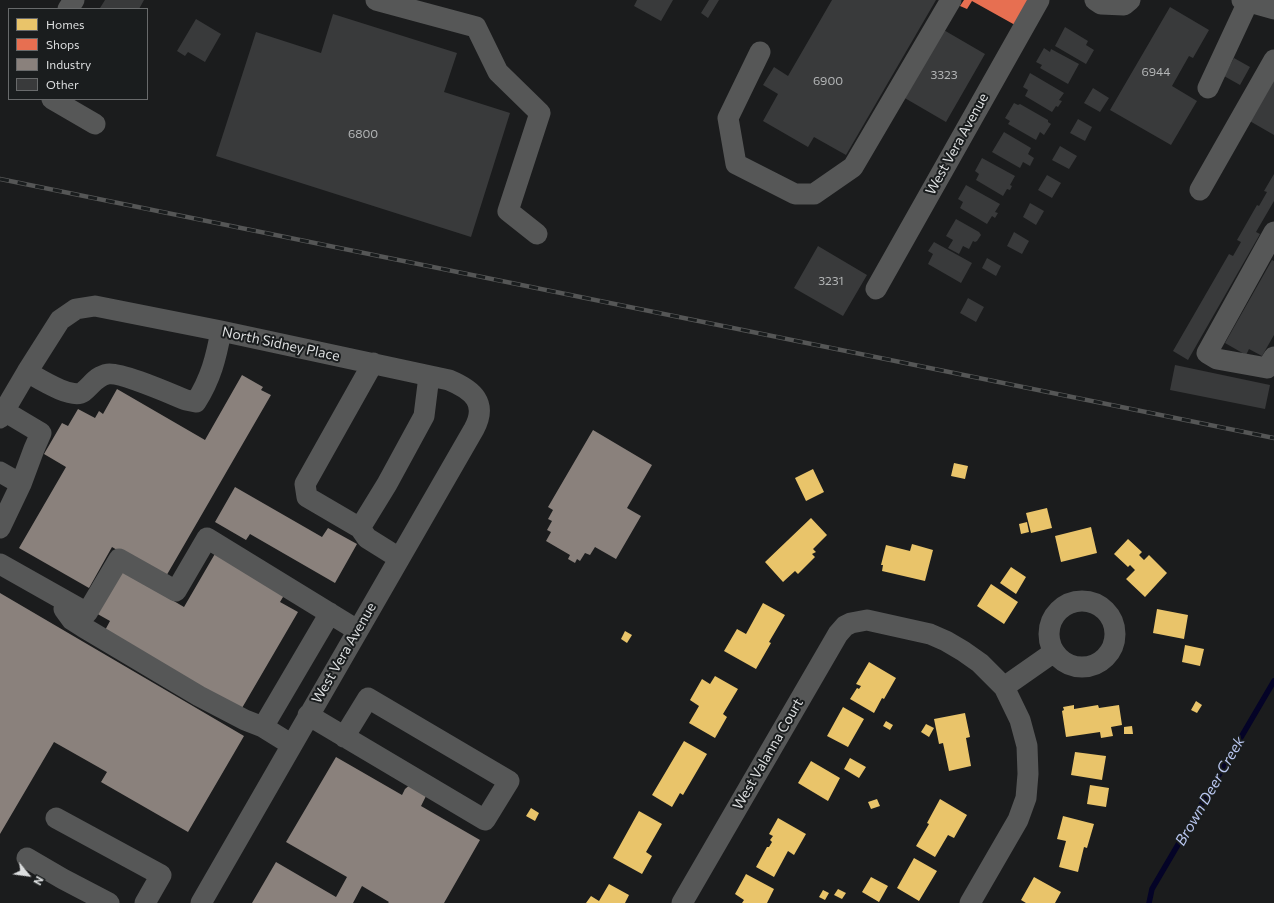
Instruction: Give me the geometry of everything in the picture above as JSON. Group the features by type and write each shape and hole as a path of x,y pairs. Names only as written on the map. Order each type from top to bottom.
{"street":[{"path":"376,0 476,27 498,72 540,112 508,210 536,234"},
{"path":"760,52 728,118 736,164 795,194 814,194 853,167 951,0"},
{"name":"West Vera Avenue","path":"876,289 1039,0"},
{"path":"1095,0 1101,4 1124,5 1130,0"},
{"path":"1208,88 1245,1 1274,10"},
{"path":"1200,190 1274,60"},
{"path":"54,100 95,124"},
{"path":"1272,243 1207,353 1217,359 1267,368 1274,357"},
{"name":"North Sidney Place","path":"27,372 60,320 76,309 95,306 221,331 449,380 459,384 472,393 478,401"},
{"path":"0,528 21,484 41,433 2,415 27,372 66,392 75,394 82,393 97,377 108,374 123,376 186,400 196,402 203,391 215,362 221,331"},
{"path":"373,363 305,484 307,497 360,528 367,538 399,558"},
{"path":"360,528 387,484 424,416 429,376"},
{"name":"West Vera Avenue","path":"201,903 478,422 480,413 478,401"},
{"path":"0,472 21,484"},
{"path":"0,564 87,613 119,559 176,591 207,538 357,630"},
{"path":"55,595 66,614 82,627 199,696 245,720 263,727 292,745"},
{"path":"263,727 330,613"},
{"name":"West Valanna Court","path":"682,903 838,634 845,626 851,623 867,620 930,634 946,641 980,663 1004,687"},
{"path":"970,903 1018,820 1026,798 1028,774 1027,746 1020,720 1004,687 1054,652"},
{"path":"308,715 344,737 485,820 509,780 368,698 344,737"},
{"path":"56,818 161,875 145,903"},
{"path":"27,858 109,903"}],"building: Homes":[{"path":"954,463 968,466 965,479 951,476"},
{"path":"813,469 824,492 806,501 795,478"},
{"path":"1047,508 1052,528 1031,533 1026,513"},
{"path":"811,518 827,535 813,549 816,552 812,554 815,557 798,574 795,571 783,582 765,562"},
{"path":"1027,522 1029,532 1021,534 1019,524"},
{"path":"1091,527 1097,553 1061,562 1055,536"},
{"path":"1128,539 1142,552 1139,555 1144,560 1149,555 1167,573 1145,597 1126,579 1135,570 1130,565 1128,567 1114,554"},
{"path":"912,544 933,550 925,581 882,571 883,565 881,565 886,545 910,551"},
{"path":"1011,567 1026,577 1016,594 1000,583"},
{"path":"991,584 1018,602 1004,624 977,606"},
{"path":"763,603 785,615 769,642 771,643 756,669 724,651 737,629 746,634"},
{"path":"1157,609 1188,615 1184,639 1153,633"},
{"path":"625,631 632,635 627,643 621,639"},
{"path":"1185,645 1204,649 1200,666 1182,662"},
{"path":"869,662 896,678 884,699 882,698 874,713 850,699 857,688 859,689 861,686 856,684"},
{"path":"715,676 738,689 723,714 727,717 715,738 689,723 699,706 690,700 702,679 710,684"},
{"path":"1196,701 1202,705 1197,713 1191,710"},
{"path":"1074,705 1074,709 1098,705 1099,708 1119,705 1122,725 1111,727 1113,736 1101,738 1100,732 1066,737 1062,711 1064,710 1063,707"},
{"path":"843,707 864,719 848,747 827,736"},
{"path":"965,713 970,737 966,738 971,766 949,771 943,743 939,744 934,719"},
{"path":"886,721 893,725 890,730 883,726"},
{"path":"926,724 934,728 929,737 921,732"},
{"path":"1132,726 1133,734 1124,734 1124,727"},
{"path":"684,741 707,754 683,795 680,793 672,807 652,795"},
{"path":"1075,752 1106,756 1102,780 1071,775"},
{"path":"850,758 866,767 859,778 844,769"},
{"path":"811,761 840,778 828,801 798,783"},
{"path":"1090,785 1109,788 1106,807 1087,804"},
{"path":"877,799 880,806 871,809 868,802"},
{"path":"940,799 967,815 954,838 948,835 935,857 916,846 929,824 927,823"},
{"path":"531,808 539,813 535,821 526,816"},
{"path":"639,811 662,824 646,852 652,856 642,874 613,858"},
{"path":"1063,816 1094,824 1087,848 1084,847 1078,872 1059,867 1066,841 1057,839"},
{"path":"778,818 806,834 794,855 788,851 774,877 756,867 767,847 769,847 772,842 770,840 773,836 769,834"},
{"path":"914,858 937,871 919,901 897,888"},
{"path":"746,874 774,889 767,903 742,903 744,900 735,894"},
{"path":"871,877 888,886 879,902 862,892"},
{"path":"1034,877 1061,892 1055,903 1026,903 1021,900"},
{"path":"609,884 629,895 625,903 586,903 591,896 599,901"},
{"path":"838,889 846,893 842,899 834,895"},
{"path":"823,890 829,893 825,900 819,897"}],"building: Shops":[{"path":"964,0 1030,0 1015,25 972,1 967,9 960,6"}],"building: Industry":[{"path":"242,375 263,387 261,390 271,395 165,578 112,547 89,588 19,548 66,467 44,454 62,423 68,426 78,409 95,418 99,411 103,414 117,389 205,440"},
{"path":"593,430 652,465 627,508 641,516 616,559 595,547 590,555 585,553 580,561 577,559 575,563 568,559 570,555 546,541 551,532 547,530 552,521 548,519 553,510 548,507"},
{"path":"235,487 322,537 328,528 357,544 335,583 250,534 246,540 215,522"},
{"path":"216,552 286,592 280,602 298,612 242,708 103,634 110,621 94,612 119,569 184,607"},
{"path":"0,593 244,736 188,832 101,782 107,772 54,742 0,834"},
{"path":"336,757 402,795 405,789 412,783 428,792 421,806 480,840 444,903 388,903 389,902 362,886 353,903 252,903 276,862 336,897 347,877 286,842"}],"building: Other":[{"path":"105,0 144,0 140,8 100,8"},
{"path":"637,0 673,0 661,21 634,6"},
{"path":"709,0 719,0 708,18 701,13"},
{"path":"832,0 936,0 846,155 814,137 808,147 763,121 778,94 763,85 774,67 788,76"},
{"path":"1170,7 1209,30 1193,58 1189,56 1172,86 1197,101 1171,145 1110,110"},
{"path":"333,14 457,53 444,92 510,113 471,237 216,156 256,32 321,53"},
{"path":"196,19 221,34 205,62 188,52 185,56 177,51"},
{"path":"1065,27 1088,41 1086,45 1094,50 1086,64 1055,46"},
{"path":"942,29 985,54 946,122 903,97"},
{"path":"1044,48 1050,52 1051,49 1079,64 1068,84 1040,68 1042,65 1036,62"},
{"path":"1234,58 1250,67 1240,85 1224,76"},
{"path":"1030,73 1064,93 1059,100 1062,101 1052,112 1025,96 1028,90 1023,87"},
{"path":"1274,75 1274,135 1248,120"},
{"path":"1093,88 1109,98 1100,112 1084,103"},
{"path":"1014,103 1018,105 1020,104 1048,120 1051,124 1044,135 1040,132 1036,140 1008,124 1010,121 1005,118"},
{"path":"1078,119 1092,127 1085,141 1070,133"},
{"path":"1004,132 1031,148 1028,154 1034,158 1030,166 1023,162 1020,168 992,152"},
{"path":"1060,146 1077,156 1069,169 1052,160"},
{"path":"982,158 1015,176 1010,185 1012,186 1010,190 1007,189 1003,196 976,180 979,174 975,171"},
{"path":"1274,174 1274,201 1256,232 1260,234 1188,360 1173,351 1229,254 1233,256 1241,242 1237,240 1257,205 1259,206 1267,192 1264,191"},
{"path":"1047,175 1061,183 1052,198 1038,190"},
{"path":"966,185 1000,204 995,212 998,213 995,218 992,216 987,224 960,208 963,202 958,199"},
{"path":"1030,203 1044,211 1036,225 1023,217"},
{"path":"956,219 979,232 981,235 977,241 973,241 969,249 963,246 959,254 948,248 953,240 946,236"},
{"path":"1014,232 1029,241 1022,254 1007,246"},
{"path":"934,242 972,263 961,283 928,264 933,254 928,251"},
{"path":"818,246 867,275 843,316 794,288"},
{"path":"987,258 1001,266 996,276 982,268"},
{"path":"1272,260 1274,261 1274,335 1262,356 1249,349 1246,355 1225,343"},
{"path":"968,298 984,307 976,322 960,313"},
{"path":"1175,365 1270,385 1265,409 1170,390"}],"waterway":[{"name":"Brown Deer Creek","path":"1149,903 1152,889 1274,681"}],"railway":[{"path":"0,179 1274,438"}]}
